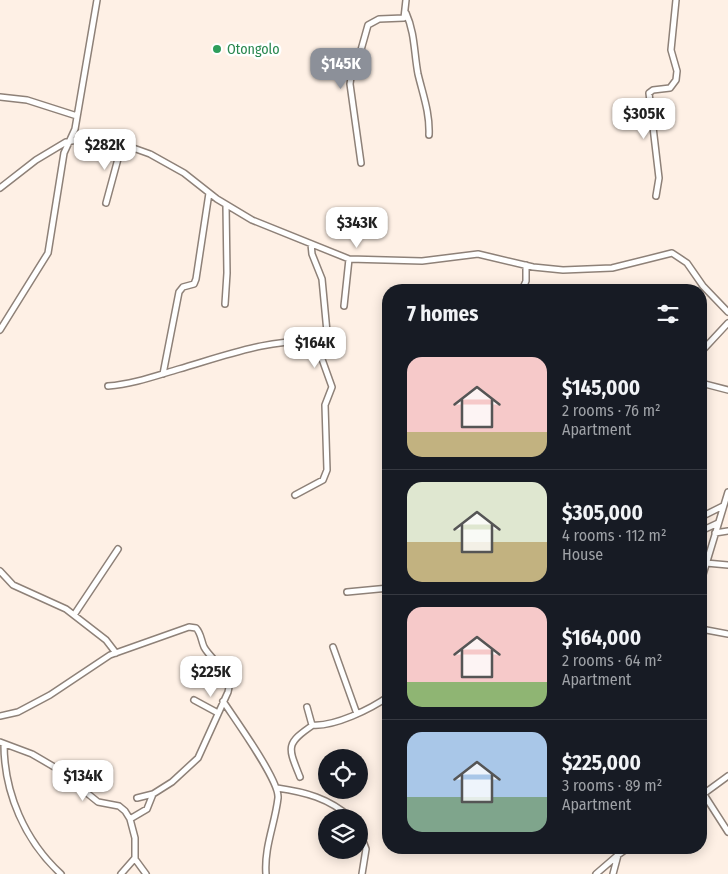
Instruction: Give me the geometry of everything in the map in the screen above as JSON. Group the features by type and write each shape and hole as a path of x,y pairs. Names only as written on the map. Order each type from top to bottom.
{"street":[{"path":"0,330 48,253 64,153 77,116 97,0"},
{"path":"361,163 353,117 350,84 352,69 359,57 368,25 379,19 404,18 406,0"},
{"path":"656,196 659,178 650,93 653,90 670,88 676,80 678,71 671,50 676,0"},
{"path":"406,12 412,28 418,74 430,117 429,135"},
{"path":"0,97 28,100 77,116"},
{"path":"0,188 36,160 70,140 91,139 122,144 168,163 226,205 258,222 349,259 422,261 478,254 526,265 563,270 612,268 672,253 687,263 703,284"},
{"path":"106,203 122,144"},
{"path":"162,374 179,292 183,287 194,284 196,279 208,193"},
{"path":"225,304 227,273 226,205"},
{"path":"295,495 322,480 327,474 325,405 332,387 318,348 325,339 326,332 322,279 312,254 311,244"},
{"path":"344,306 349,259"},
{"path":"525,284 526,265"},
{"path":"707,289 728,312"},
{"path":"707,345 728,324"},
{"path":"108,386 124,385 247,349 298,341 321,342"},
{"path":"707,385 728,390"},
{"path":"707,560 728,492"},
{"path":"707,514 723,506"},
{"path":"707,528 718,522"},
{"path":"715,533 728,531"},
{"path":"74,615 118,549"},
{"path":"707,563 728,565"},
{"path":"0,571 12,585 63,607 106,640 116,653"},
{"path":"347,592 382,589"},
{"path":"0,716 18,712 50,695 116,653 184,628 196,628 204,647 227,675 230,687 208,740 198,758 172,782 153,794 138,798"},
{"path":"707,630 728,634"},
{"path":"334,647 357,714"},
{"path":"194,700 218,713"},
{"path":"300,777 292,756 291,746 296,737 313,725 329,724 357,714 382,700"},
{"path":"223,702 254,748 277,788 278,798 267,849 266,874"},
{"path":"307,707 313,725"},
{"path":"61,874 40,851 17,812 9,788 2,743 36,756 56,768 98,802 122,808 130,818 136,843 135,858 121,874"},
{"path":"707,791 728,776"},
{"path":"277,788 317,796 329,801 339,809"},
{"path":"130,818 147,809 153,794"},
{"path":"707,801 728,832"},
{"path":"596,874 618,855"},
{"path":"613,874 618,855"},
{"path":"135,858 146,874"},
{"path":"362,874 364,859"}],"place":[{"name":"Otongolo","path":"217,49"}]}
